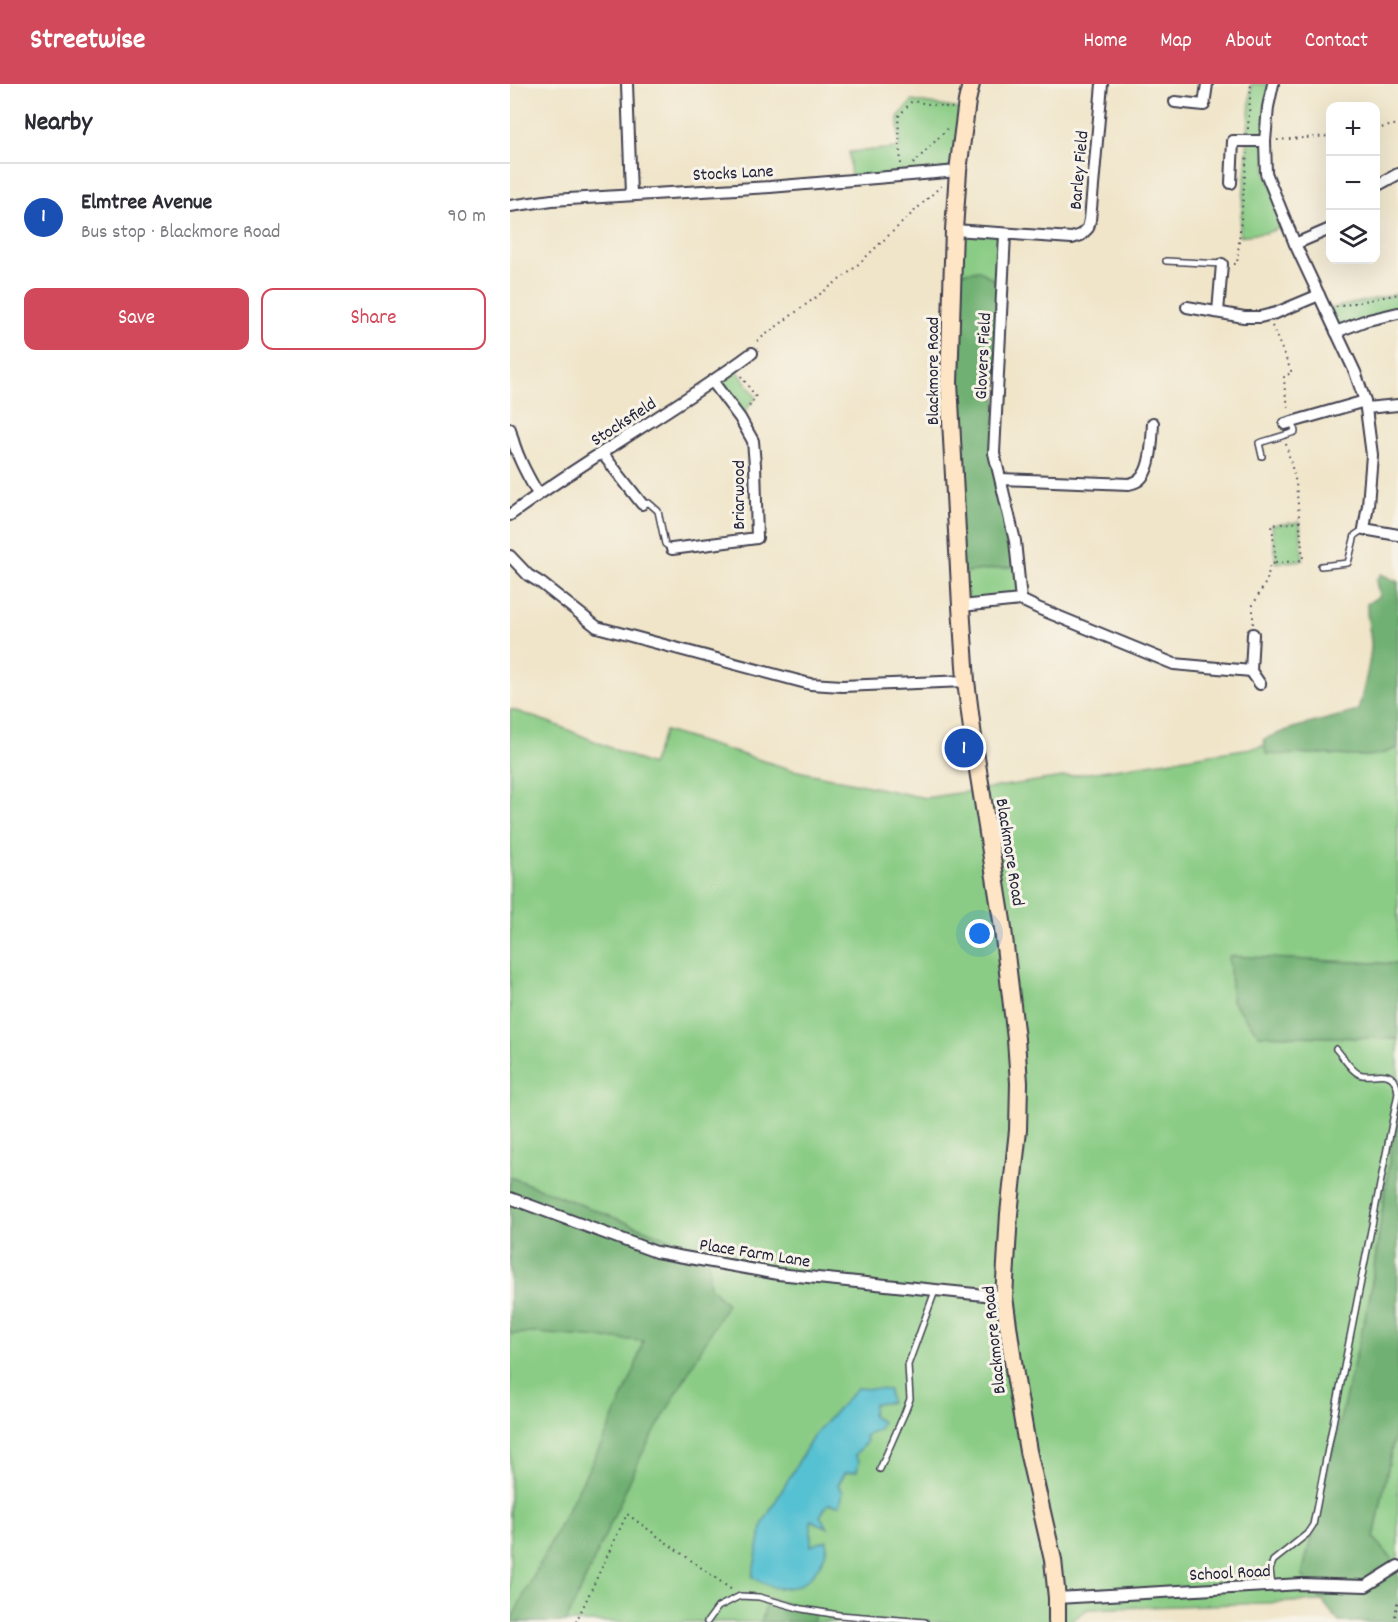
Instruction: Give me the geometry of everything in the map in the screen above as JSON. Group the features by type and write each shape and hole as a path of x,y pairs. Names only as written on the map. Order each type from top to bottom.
{"street":[{"path":"627,84 631,194"},
{"name":"Blackmore Road","path":"971,84 958,171 950,383 961,606 966,681 1002,921 1019,1083 1018,1130 1004,1297 1028,1451 1053,1560 1057,1622"},
{"name":"Barley Field","path":"954,230 1072,238 1081,235 1088,228 1090,220 1102,84"},
{"path":"1175,102 1204,105 1207,84"},
{"path":"1273,84 1265,141 1266,173 1295,244 1355,372 1366,405 1372,455 1364,529 1398,535"},
{"path":"1231,183 1233,141 1265,141"},
{"name":"Stocks Lane","path":"510,206 552,200 770,187 958,171"},
{"path":"1380,184 1398,174"},
{"path":"1295,244 1326,230"},
{"name":"Glovers Field","path":"1005,234 994,453 1015,541 1022,600"},
{"path":"1218,312 1222,264"},
{"path":"1187,308 1257,317 1276,313 1319,295"},
{"path":"1336,332 1364,321 1398,313"},
{"name":"Stocksfield","path":"510,515 538,494 713,382 752,353"},
{"name":"Briarwood","path":"672,549 757,538 753,441 740,418 713,382"},
{"path":"1288,427 1366,405 1398,405"},
{"path":"1001,479 1118,484 1137,482 1143,476 1150,458 1154,423"},
{"path":"510,429 519,458 538,494"},
{"path":"602,453 642,504"},
{"path":"510,556 528,575 597,627 810,684 842,686 966,681"},
{"path":"961,606 1022,600 1174,664 1251,670"},
{"path":"1253,634 1251,670 1260,684"},
{"name":"Place Farm Lane","path":"510,1198 656,1252 778,1274 1004,1297"},
{"name":"School Road","path":"1057,1598 1301,1584 1366,1587 1398,1566"}],"lane":[{"path":"1166,261 1222,264"},
{"path":"1262,456 1259,443 1288,427"},
{"path":"642,504 649,503 658,511 665,544 672,549"},
{"path":"1321,566 1348,563 1355,534 1364,529"},
{"path":"1272,1586 1270,1570 1273,1561 1307,1534 1313,1525 1398,1093 1392,1078 1381,1074 1357,1073 1336,1048"},
{"path":"880,1469 910,1399 909,1365 935,1291"},
{"path":"707,1622 718,1607 740,1596 759,1597 802,1609 839,1615 925,1622"}],"path":[{"path":"902,176 898,117 912,101 966,110"},
{"path":"902,176 966,110"},
{"path":"1380,128 1398,124"},
{"path":"1265,141 1326,136"},
{"path":"752,353 752,345 851,272 900,223 958,171"},
{"path":"1327,309 1398,294"},
{"path":"1253,634 1253,605 1267,580 1270,566 1276,563 1303,560 1284,376 1292,373 1267,315"},
{"path":"734,366 756,398 740,418"},
{"path":"1276,563 1272,525 1300,522"},
{"path":"576,1622 627,1514 740,1596"},
{"path":"1394,1622 1398,1599"}],"green space":[{"path":"1251,84 1273,84 1266,173 1287,225 1266,233 1239,236 1246,168"},
{"path":"912,101 966,110 958,171 851,180 849,152 899,148 898,117"},
{"path":"954,230 1005,234 1002,285 952,274"},
{"path":"979,270 1002,285 994,453 1018,566 959,573 952,274"},
{"path":"1398,294 1398,313 1336,332 1327,309"},
{"path":"734,366 756,397 740,418 713,382"},
{"path":"1300,522 1303,560 1276,563 1272,525"},
{"path":"1018,566 1021,600 961,606 959,573"},
{"path":"1381,574 1398,582 1398,747 1388,752 1368,756 1266,754 1264,739 1293,728 1358,711 1370,654 1367,604 1379,596 1376,581"},
{"path":"510,709 554,724 651,765 665,731 793,770 925,798 1258,747 1398,714 1398,964 1230,957 1259,1035 1398,1039 1398,1100 1368,1308 1302,1575 1322,1601 1088,1609 1070,1622 510,1622"},
{"path":"1229,956 1398,964 1398,1039 1259,1035 1232,1001"},
{"path":"1398,1102 1398,1417 1374,1538 1398,1566 1398,1622 1339,1622 1302,1575 1370,1297"},
{"path":"510,1177 708,1254 710,1287 727,1304 641,1456 566,1622 510,1622 607,1433 634,1371 643,1341 536,1333 510,1334"},
{"path":"1398,1417 1398,1566 1374,1538"},
{"path":"768,1599 817,1611 812,1622 761,1622"}],"water":[{"path":"857,1388 889,1390 890,1403 874,1403 872,1416 882,1422 879,1429 865,1437 867,1441 855,1455 859,1461 857,1471 845,1473 838,1485 843,1492 840,1505 828,1504 820,1516 828,1528 811,1520 811,1546 827,1540 823,1559 811,1576 799,1585 781,1588 765,1584 752,1577 763,1523 814,1435"}],"place":[{"name":"Elmtree Avenue","path":"964,748"}]}
